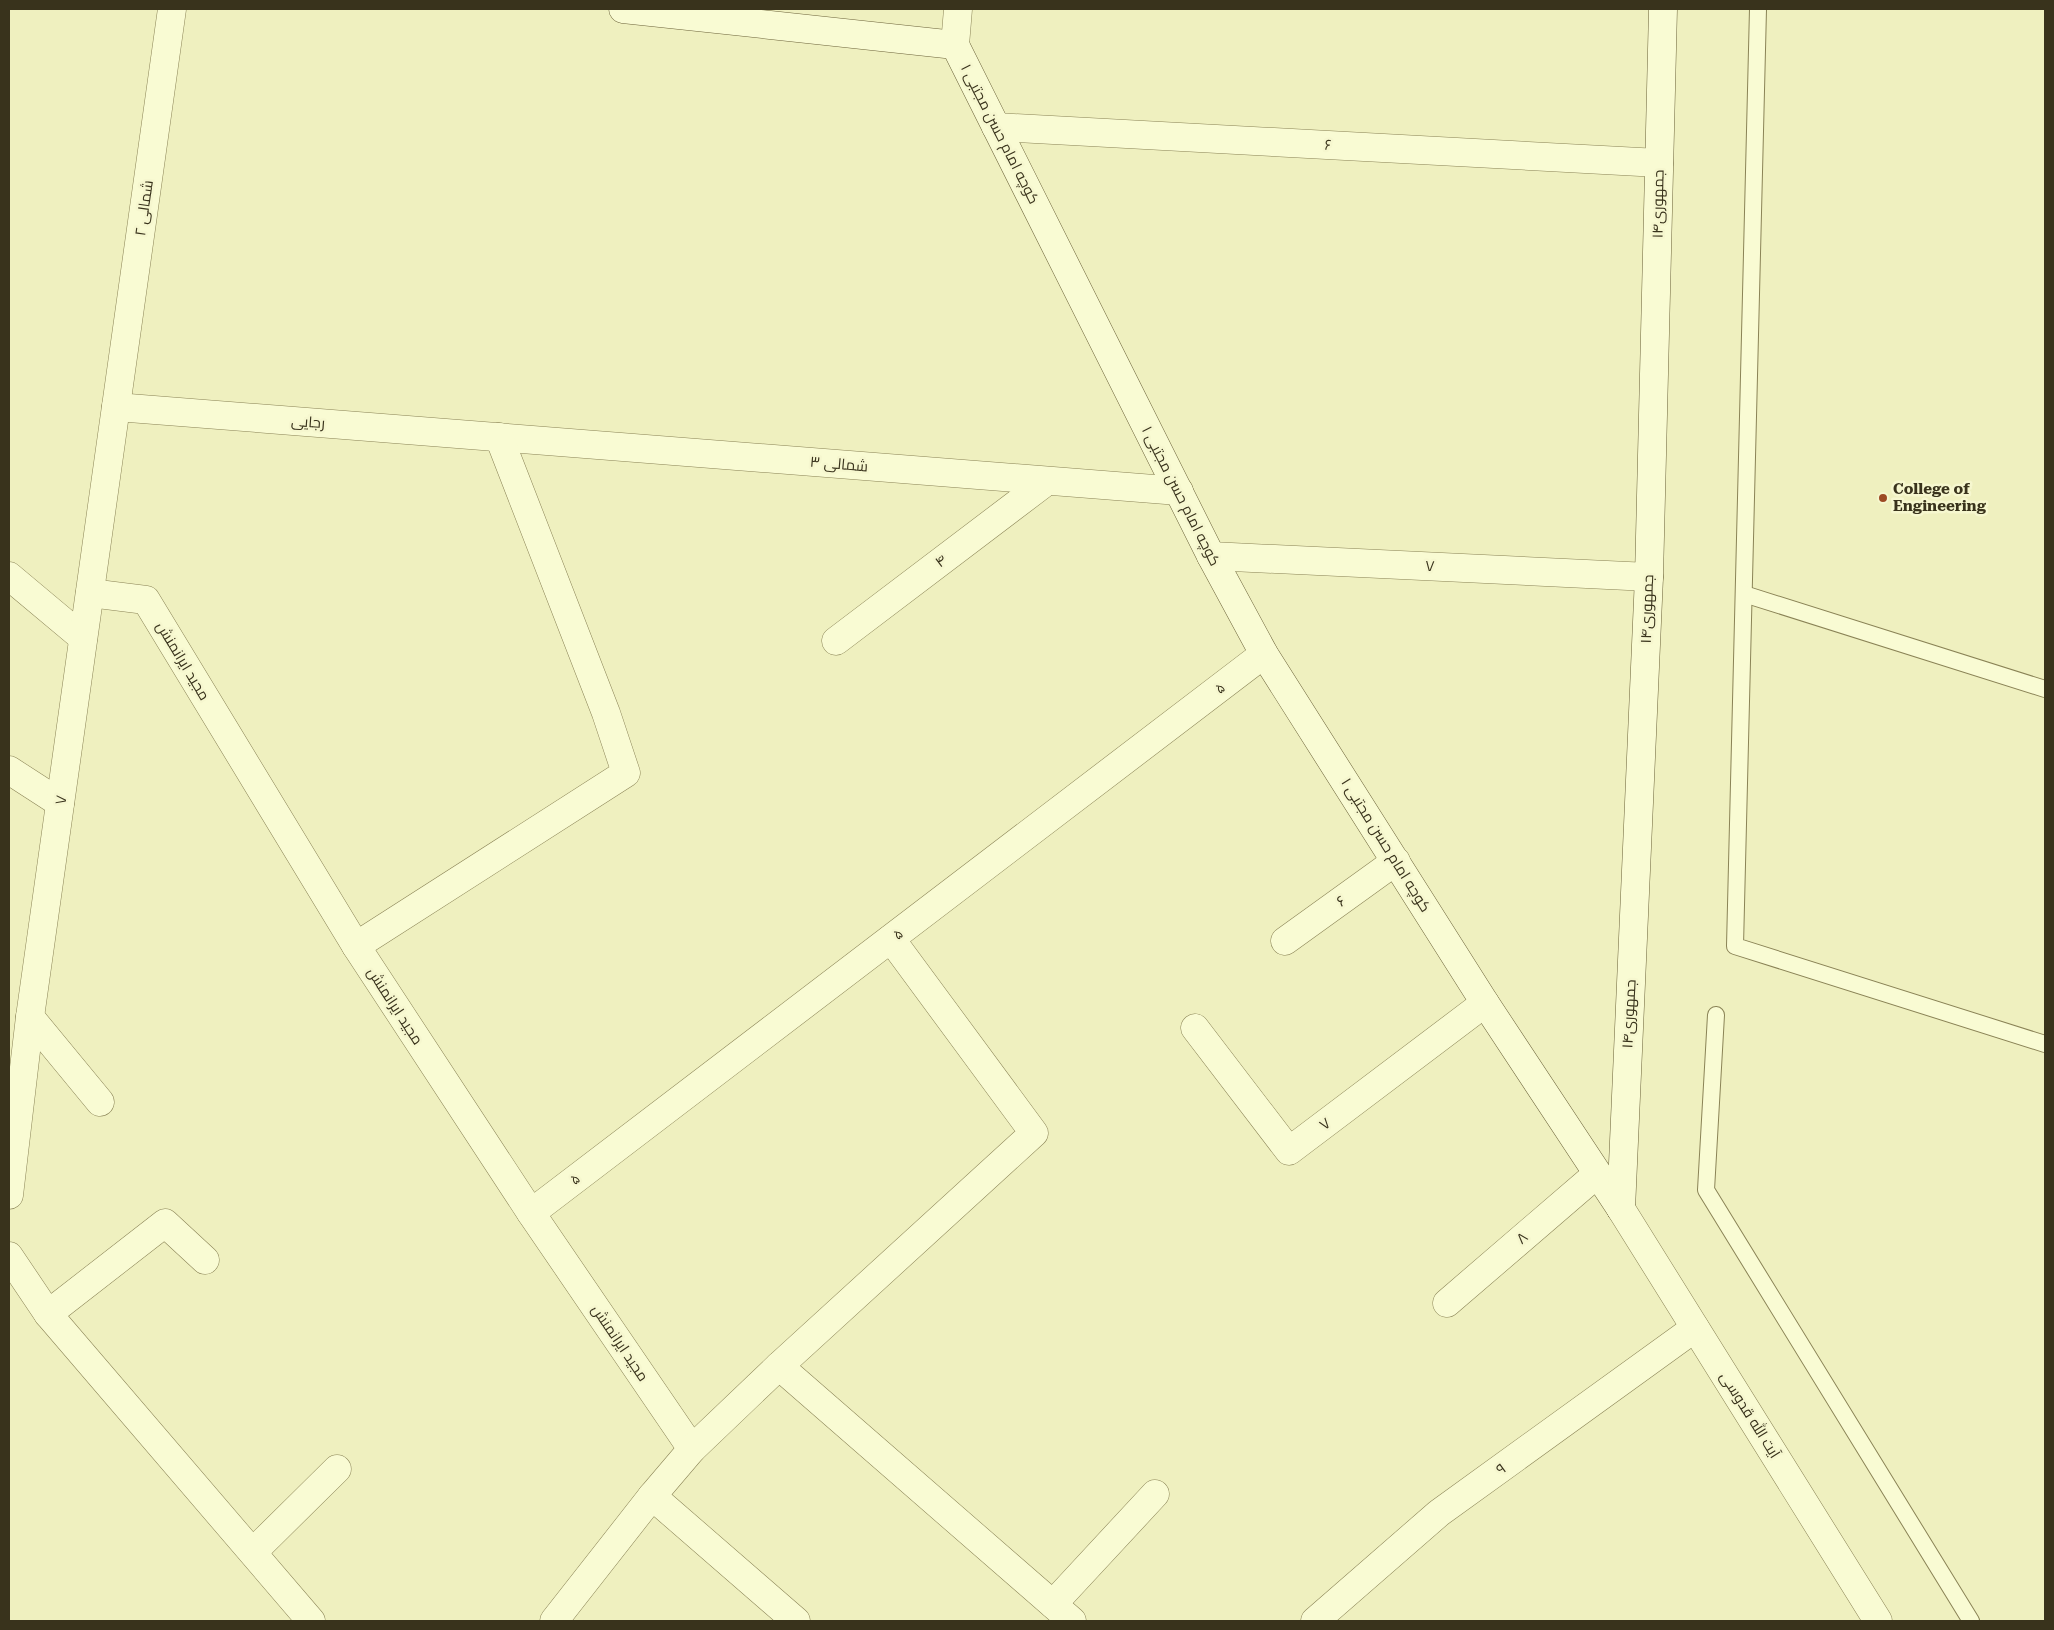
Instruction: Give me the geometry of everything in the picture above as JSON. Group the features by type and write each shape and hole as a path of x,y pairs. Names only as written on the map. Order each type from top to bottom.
{"street":[{"name":"۲ شمالی","path":"116,406 172,9"},
{"name":"کوچه امام حسن مجتبی ۱","path":"623,9 955,45 1211,556 1264,654 1485,1003 1621,1209"},
{"path":"955,45 958,9"},
{"name":"جمهوری۱۴","path":"1621,1209 1649,577 1663,9"},
{"name":"۶","path":"996,127 1659,163"},
{"name":"رجایی","path":"116,406 499,436"},
{"name":"۷","path":"9,1194 30,1017 116,406"},
{"path":"356,946 626,773 606,713 499,436"},
{"name":"۳ شمالی","path":"499,436 1179,491"},
{"name":"۴","path":"836,641 1047,481"},
{"name":"۷","path":"1211,556 1649,577"},
{"path":"9,576 83,638"},
{"name":"مجید ایرانمنش","path":"90,593 146,600 356,946 531,1213 692,1449"},
{"name":"۵","path":"531,1213 1264,654"},
{"path":"9,770 60,803"},
{"name":"۶","path":"1285,941 1396,861"},
{"path":"554,1621 652,1496 692,1449 779,1366 1034,1133 891,939"},
{"name":"۷","path":"1195,1028 1289,1151 1485,1003"},
{"path":"30,1017 100,1102"},
{"name":"۸","path":"1447,1303 1597,1174"},
{"name":"آیت الله قدوسی","path":"1621,1209 1878,1621"},
{"path":"48,1314 165,1223 205,1260"},
{"path":"9,1256 48,1314 253,1552 305,1619"},
{"name":"۹","path":"1315,1621 1439,1513 1695,1328"},
{"path":"779,1366 1062,1613 1155,1494"},
{"path":"253,1552 337,1469"},
{"path":"652,1496 796,1621"}],"lane":[{"path":"1758,9 1735,946 2045,1044"},
{"path":"1744,594 2045,689"},
{"path":"1716,1015 1706,1190 1971,1621"}],"place":[{"name":"College of Engineering","path":"1883,498"}]}
